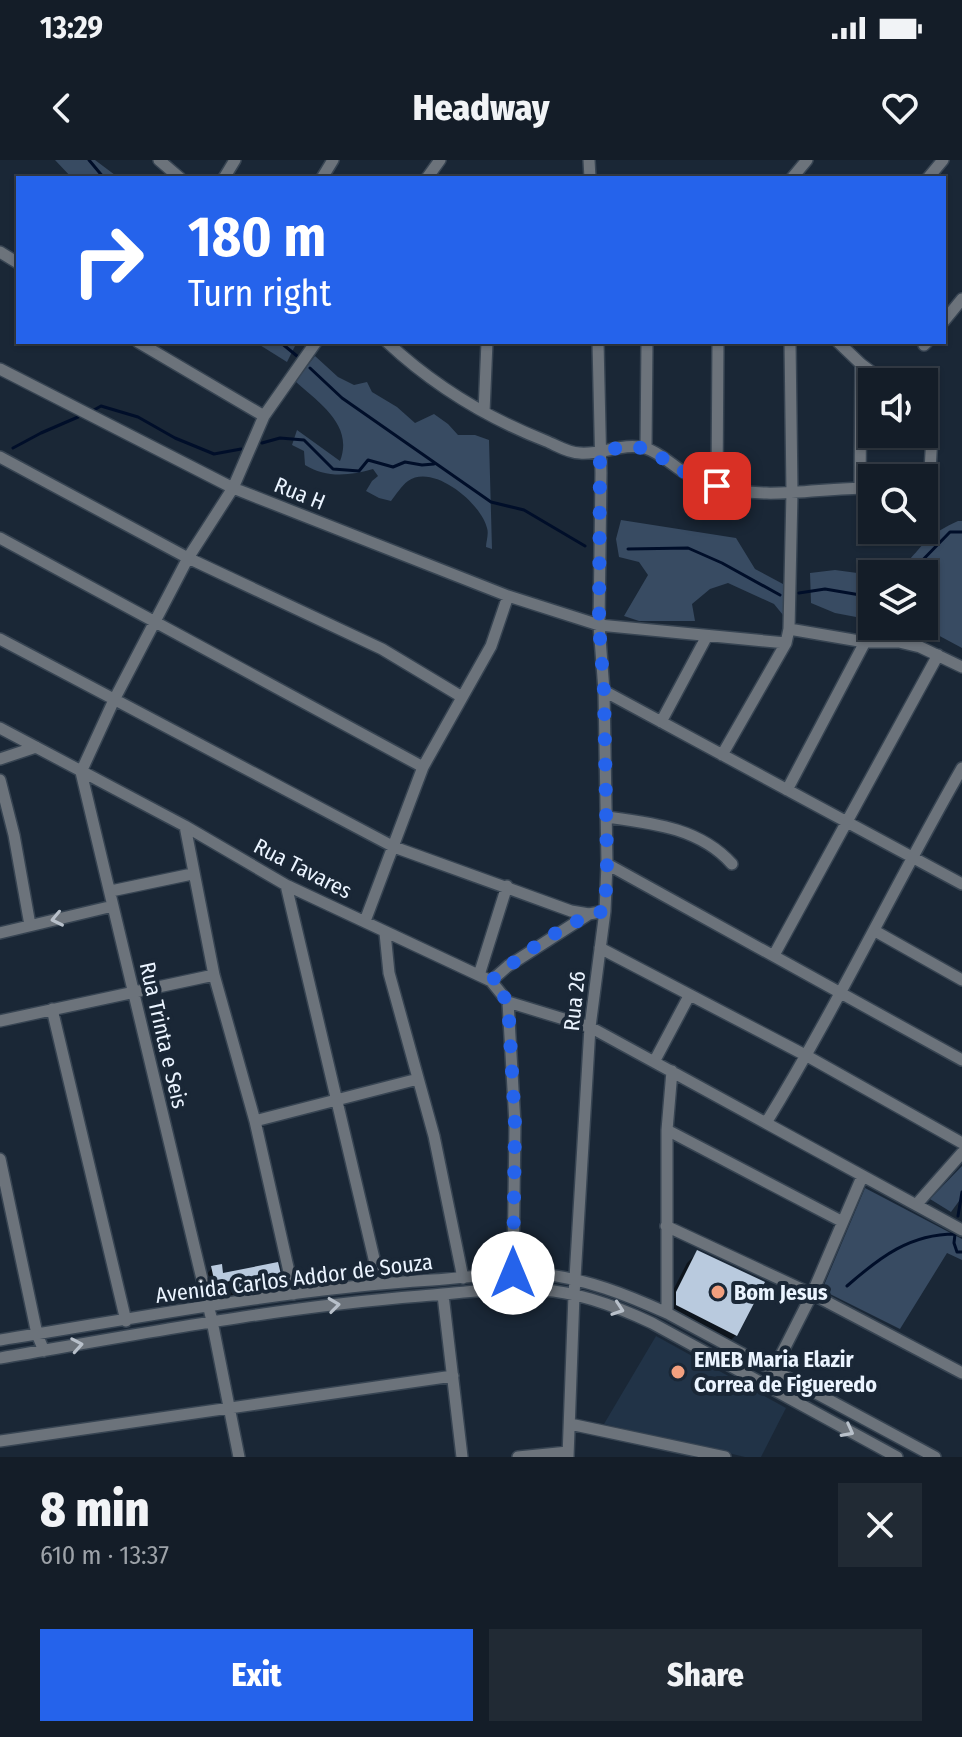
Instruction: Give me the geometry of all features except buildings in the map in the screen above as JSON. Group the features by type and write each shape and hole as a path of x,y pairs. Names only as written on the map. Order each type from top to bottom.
{"street":[{"path":"159,160 178,176"},
{"path":"794,176 807,160"},
{"path":"930,176 943,160"},
{"path":"946,319 962,299"},
{"path":"141,344 262,421"},
{"path":"81,772 114,700 188,558 233,488 262,421 315,344"},
{"path":"389,344 428,378 484,412 515,430 577,453 600,453 620,447 646,448 688,474 717,486 745,492 858,488"},
{"path":"484,412 487,344"},
{"name":"Rua 26","path":"568,1454 590,1027 605,911 607,864 604,691 599,625 598,344"},
{"path":"646,448 647,344"},
{"path":"717,486 718,344"},
{"path":"722,755 786,643 789,629 792,492 790,344"},
{"path":"840,344 866,368"},
{"path":"861,364 865,464"},
{"name":"Rua H","path":"0,369 233,488 508,596 599,625 786,643"},
{"path":"0,457 188,558 382,649 462,697"},
{"path":"0,538 423,767"},
{"path":"365,921 423,767 491,646 508,596"},
{"path":"789,629 865,642 899,642 920,647 962,667"},
{"path":"661,722 707,636"},
{"path":"0,639 394,847 571,911 589,914 605,911"},
{"path":"787,790 865,642"},
{"path":"774,955 938,655"},
{"path":"604,691 962,884"},
{"name":"Rua Tavares","path":"0,728 185,826 286,885 491,981 508,1002"},
{"path":"0,759 36,747"},
{"path":"766,1123 807,1056 911,857 962,768"},
{"name":"Rua Trinta e Seis","path":"81,772 212,1321 239,1457"},
{"path":"0,780 14,835 30,925"},
{"path":"607,817 686,831 720,851 732,864"},
{"path":"185,826 214,975 255,1121 294,1294"},
{"path":"607,864 962,1060"},
{"path":"111,891 192,874"},
{"path":"286,885 380,1284"},
{"path":"479,975 507,886"},
{"path":"0,933 113,906"},
{"path":"491,981 508,966 589,914"},
{"path":"875,931 962,980"},
{"path":"385,933 389,973 434,1136 463,1278"},
{"path":"600,948 807,1056 962,1143"},
{"path":"0,1021 214,975"},
{"path":"654,1062 689,996"},
{"path":"513,1273 515,1124 508,1002 590,1027 962,1230"},
{"path":"52,1009 126,1321"},
{"path":"667,1313 667,1130 672,1071"},
{"path":"255,1121 418,1079"},
{"path":"667,1130 841,1221"},
{"path":"916,1205 962,1153"},
{"path":"0,1159 37,1334 44,1351"},
{"path":"777,1392 779,1372 862,1177"},
{"path":"666,1226 812,1294 962,1373"},
{"name":"Avenida Carlos Addor de Souza","path":"0,1340 294,1294 380,1284 513,1273 577,1280 626,1295 667,1313 935,1457"},
{"name":"Avenida Carlos Addor de Souza","path":"0,1358 212,1321 362,1301 542,1290 574,1295 622,1309 652,1323 897,1457"},
{"path":"443,1295 462,1457"},
{"path":"0,1441 453,1376"},
{"path":"570,1424 673,1452 725,1457"},
{"path":"518,1457 568,1454"}],"shaded area":[{"path":"55,160 95,160 116,176 70,176"},
{"path":"258,344 296,344 287,362"},
{"path":"315,356 338,377 354,385 367,382 372,392 397,407 415,423 434,414 458,435 475,435 489,440 492,549 486,547 487,528 476,508 455,488 442,481 418,477 405,483 391,501 366,491 378,476 373,469 338,474 321,472 305,465 304,451 292,445 297,430 340,461 343,448 342,436 332,416 295,381"},
{"path":"621,520 736,538 755,569 783,584 783,615 774,604 728,583 710,589 692,604 695,621 639,621 624,616 648,575 639,562 619,557 616,539"},
{"path":"962,521 962,648 938,635 938,560 909,560 923,544 938,544 938,532"},
{"path":"835,570 858,573 858,617 835,613 811,603 810,573"},
{"path":"962,1166 962,1197 951,1212 930,1199"},
{"path":"865,1188 962,1239 962,1260 947,1253 900,1329 822,1290"},
{"name":"EMEB Maria Elazir Correa de Figueredo","path":"656,1336 786,1408 761,1457 745,1457 604,1424"}],"waterway":[{"path":"89,160 102,176"},
{"path":"282,344 297,356"},
{"path":"310,368 342,398 491,502 524,510 585,546"},
{"path":"94,410 101,406 138,417 175,438 214,454 241,449"},
{"path":"13,448 78,417"},
{"path":"262,443 280,438 304,440 333,469 359,471 368,460 393,467 405,462 434,464"},
{"path":"923,560 950,532 962,532"},
{"path":"628,549 688,548 780,595"},
{"path":"799,593 825,589 858,595"},
{"path":"958,1216 962,1192"},
{"path":"847,1286 896,1249 924,1238 955,1234 957,1252 962,1252"}],"place":[{"name":"Bom Jesus","path":"718,1292"},
{"name":"EMEB Maria Elazir Correa de Figueredo","path":"678,1372"}],"route":[{"path":"513,1273 515,1124 508,1002 491,981 508,966 589,914 605,911 604,691 599,625 600,453 620,447 646,448 688,474 717,486"}]}
